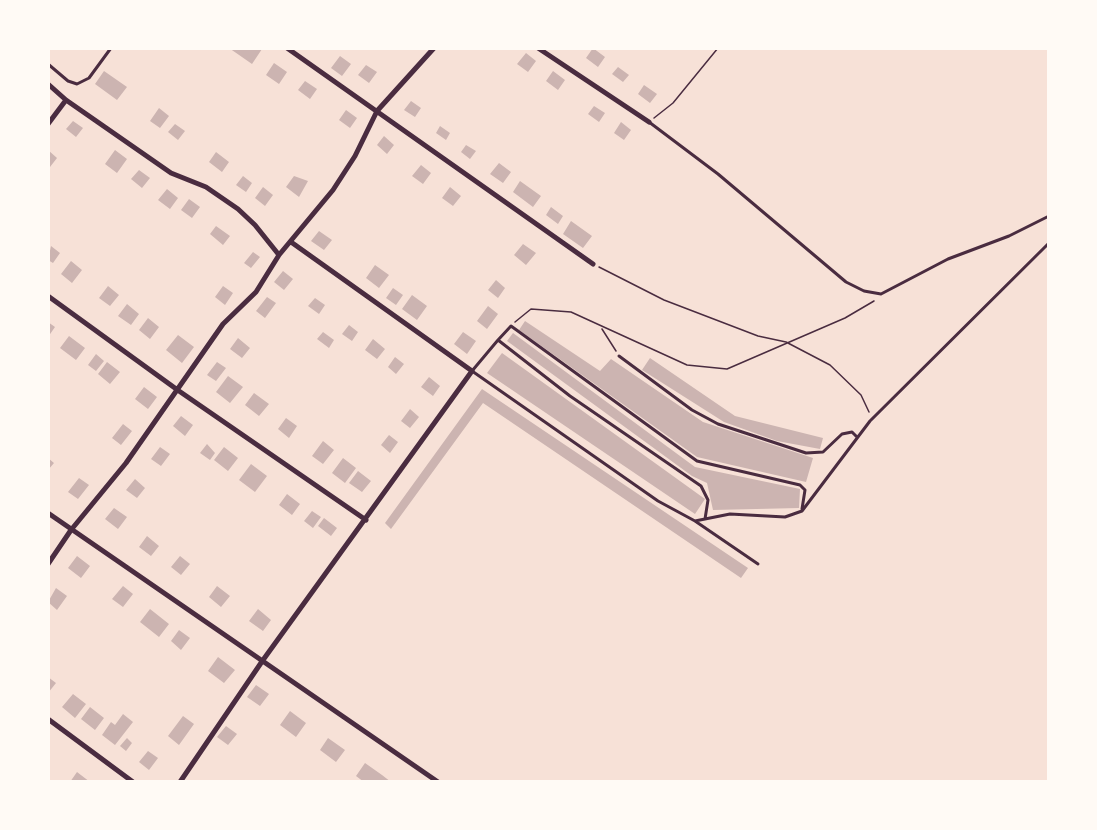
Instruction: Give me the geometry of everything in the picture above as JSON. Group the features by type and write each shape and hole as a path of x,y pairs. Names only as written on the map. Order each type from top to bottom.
{"street":[{"path":"287,48 593,264"},
{"path":"48,564 71,530 126,463 179,391 223,324 256,292 279,255 344,173 377,111 434,48"},
{"path":"538,48 649,122"},
{"path":"48,84 66,100 171,173 206,188 238,209 279,255"},
{"path":"48,124 66,100"},
{"path":"180,782 263,660 472,371 291,242"},
{"path":"48,296 179,391 366,520"},
{"path":"48,513 438,782"},
{"path":"48,719 133,782"}],"lane":[{"path":"48,64 69,81 77,84 89,78 111,48"},
{"path":"649,122 718,174 846,282 864,291 881,294 948,259 1010,236 1049,216"},
{"path":"695,521 730,514 785,517 802,511 872,418 1049,243"},
{"path":"758,564 695,521 658,501 472,371 511,326 697,461 800,485 805,490 802,511"},
{"path":"498,340 570,396 701,486 708,500 705,519"},
{"path":"620,356 692,410 718,424 806,453 823,452 842,434 852,432 858,436"}],"path":[{"path":"649,122 673,103 718,48"},
{"path":"593,264 664,300 758,336 786,342 830,365 861,395 872,418"},
{"path":"511,326 531,309 546,308 571,312 687,365 727,369 845,318 870,304 881,294"},
{"path":"602,328 620,356"}],"building":[{"path":"229,48 260,48 262,49 252,64"},
{"path":"593,48 605,57 598,67 586,58"},
{"path":"526,53 536,61 528,72 517,64"},
{"path":"340,56 351,64 342,76 331,68"},
{"path":"274,63 287,72 279,84 266,75"},
{"path":"366,65 377,72 369,83 358,75"},
{"path":"618,67 629,75 623,82 612,74"},
{"path":"104,71 127,87 117,100 95,84"},
{"path":"553,71 565,80 558,90 546,81"},
{"path":"305,81 317,89 310,99 298,90"},
{"path":"644,85 657,94 650,103 638,94"},
{"path":"411,101 421,108 415,117 404,110"},
{"path":"594,106 605,113 599,122 588,114"},
{"path":"159,108 169,116 160,128 150,121"},
{"path":"346,110 357,118 350,128 339,120"},
{"path":"73,121 83,128 76,137 66,129"},
{"path":"621,122 631,130 624,140 614,133"},
{"path":"175,124 185,131 178,140 168,132"},
{"path":"440,126 450,133 446,140 436,133"},
{"path":"384,136 394,145 387,154 377,145"},
{"path":"466,145 476,151 470,159 461,152"},
{"path":"48,150 57,158 50,167 48,166"},
{"path":"115,150 127,159 117,173 105,164"},
{"path":"216,152 229,162 222,172 209,162"},
{"path":"499,163 511,172 503,183 490,174"},
{"path":"421,165 431,173 423,184 412,176"},
{"path":"139,170 150,178 142,188 131,179"},
{"path":"243,176 252,183 246,192 236,185"},
{"path":"294,176 308,181 299,197 286,187"},
{"path":"520,181 541,196 533,207 513,192"},
{"path":"263,187 273,195 265,206 255,198"},
{"path":"450,187 461,196 453,206 442,198"},
{"path":"167,189 178,198 170,209 158,200"},
{"path":"189,199 200,207 192,218 181,210"},
{"path":"551,207 563,216 558,224 546,215"},
{"path":"571,221 592,236 583,248 563,234"},
{"path":"216,226 230,236 223,245 210,234"},
{"path":"319,231 332,240 324,250 311,241"},
{"path":"523,244 536,253 526,265 514,255"},
{"path":"51,246 60,253 53,263 48,260"},
{"path":"253,252 260,257 251,268 244,263"},
{"path":"71,261 82,270 72,283 61,274"},
{"path":"375,265 389,275 379,288 366,278"},
{"path":"283,271 293,279 284,290 274,282"},
{"path":"496,280 505,288 498,298 488,290"},
{"path":"108,286 119,295 110,306 99,298"},
{"path":"223,286 233,293 225,305 215,297"},
{"path":"393,288 403,295 396,305 386,298"},
{"path":"412,295 427,306 417,320 402,309"},
{"path":"267,297 276,303 265,318 256,311"},
{"path":"315,298 325,305 319,314 308,306"},
{"path":"127,304 139,314 131,325 118,316"},
{"path":"488,306 498,314 487,329 477,321"},
{"path":"148,318 159,327 150,339 139,330"},
{"path":"525,321 600,371 611,359 703,422 813,458 806,482 697,457 519,330"},
{"path":"48,322 55,327 48,337"},
{"path":"349,325 358,332 352,341 342,334"},
{"path":"323,332 334,340 329,348 317,339"},
{"path":"463,332 476,341 467,354 454,344"},
{"path":"513,333 695,467 800,489 799,508 713,510 707,483 692,476 507,341"},
{"path":"178,335 194,347 182,363 166,350"},
{"path":"69,336 85,348 76,360 60,348"},
{"path":"238,338 250,348 242,358 230,349"},
{"path":"373,339 385,349 377,359 365,350"},
{"path":"502,353 705,499 695,514 487,373"},
{"path":"96,354 104,361 96,371 88,365"},
{"path":"395,357 404,364 396,374 388,367"},
{"path":"650,358 735,416 823,438 820,449 777,441 724,422 642,370"},
{"path":"107,362 120,372 110,384 98,374"},
{"path":"217,362 226,368 216,381 207,375"},
{"path":"228,376 243,387 230,403 216,392"},
{"path":"429,377 440,386 433,396 421,387"},
{"path":"144,387 157,397 148,409 135,399"},
{"path":"482,389 748,568 741,578 483,403 391,529 385,523"},
{"path":"254,393 269,404 259,416 245,405"},
{"path":"410,409 419,417 410,428 401,421"},
{"path":"181,416 193,425 185,436 173,426"},
{"path":"286,418 297,426 289,438 278,429"},
{"path":"123,424 132,431 121,445 112,438"},
{"path":"389,435 398,442 390,453 381,445"},
{"path":"323,441 334,450 323,464 312,456"},
{"path":"207,444 215,453 210,460 200,453"},
{"path":"160,447 170,454 161,466 151,459"},
{"path":"224,447 238,458 228,471 214,460"},
{"path":"48,458 54,463 48,470"},
{"path":"343,458 356,468 345,483 332,473"},
{"path":"251,464 267,476 255,492 239,480"},
{"path":"358,471 371,481 362,492 349,483"},
{"path":"79,478 89,485 78,499 68,492"},
{"path":"135,479 145,488 137,498 126,490"},
{"path":"287,494 300,504 292,515 279,505"},
{"path":"114,508 127,517 118,529 105,519"},
{"path":"312,511 321,517 313,528 304,521"},
{"path":"324,518 337,528 331,536 318,526"},
{"path":"147,536 159,546 151,556 139,547"},
{"path":"77,556 90,566 81,578 68,568"},
{"path":"180,556 190,564 181,575 171,567"},
{"path":"123,586 133,594 123,607 112,599"},
{"path":"217,586 230,596 221,607 209,597"},
{"path":"56,588 67,596 57,610 48,602"},
{"path":"150,609 169,624 159,637 140,622"},
{"path":"258,609 271,620 263,631 249,621"},
{"path":"179,630 190,638 181,650 171,641"},
{"path":"218,657 235,670 224,683 208,671"},
{"path":"48,677 56,683 48,693"},
{"path":"256,685 269,694 260,706 247,697"},
{"path":"73,694 86,704 75,718 62,707"},
{"path":"90,707 104,718 95,730 81,719"},
{"path":"290,711 306,723 296,737 280,725"},
{"path":"123,714 133,722 115,745 102,735 111,722 115,725"},
{"path":"183,716 194,724 179,745 168,736"},
{"path":"226,726 237,734 228,745 217,737"},
{"path":"127,738 132,743 126,751 120,746"},
{"path":"328,738 345,750 336,762 320,750"},
{"path":"148,751 158,758 149,770 139,762"},
{"path":"365,763 391,782 364,782 356,776"},
{"path":"77,772 90,782 70,782"}]}
